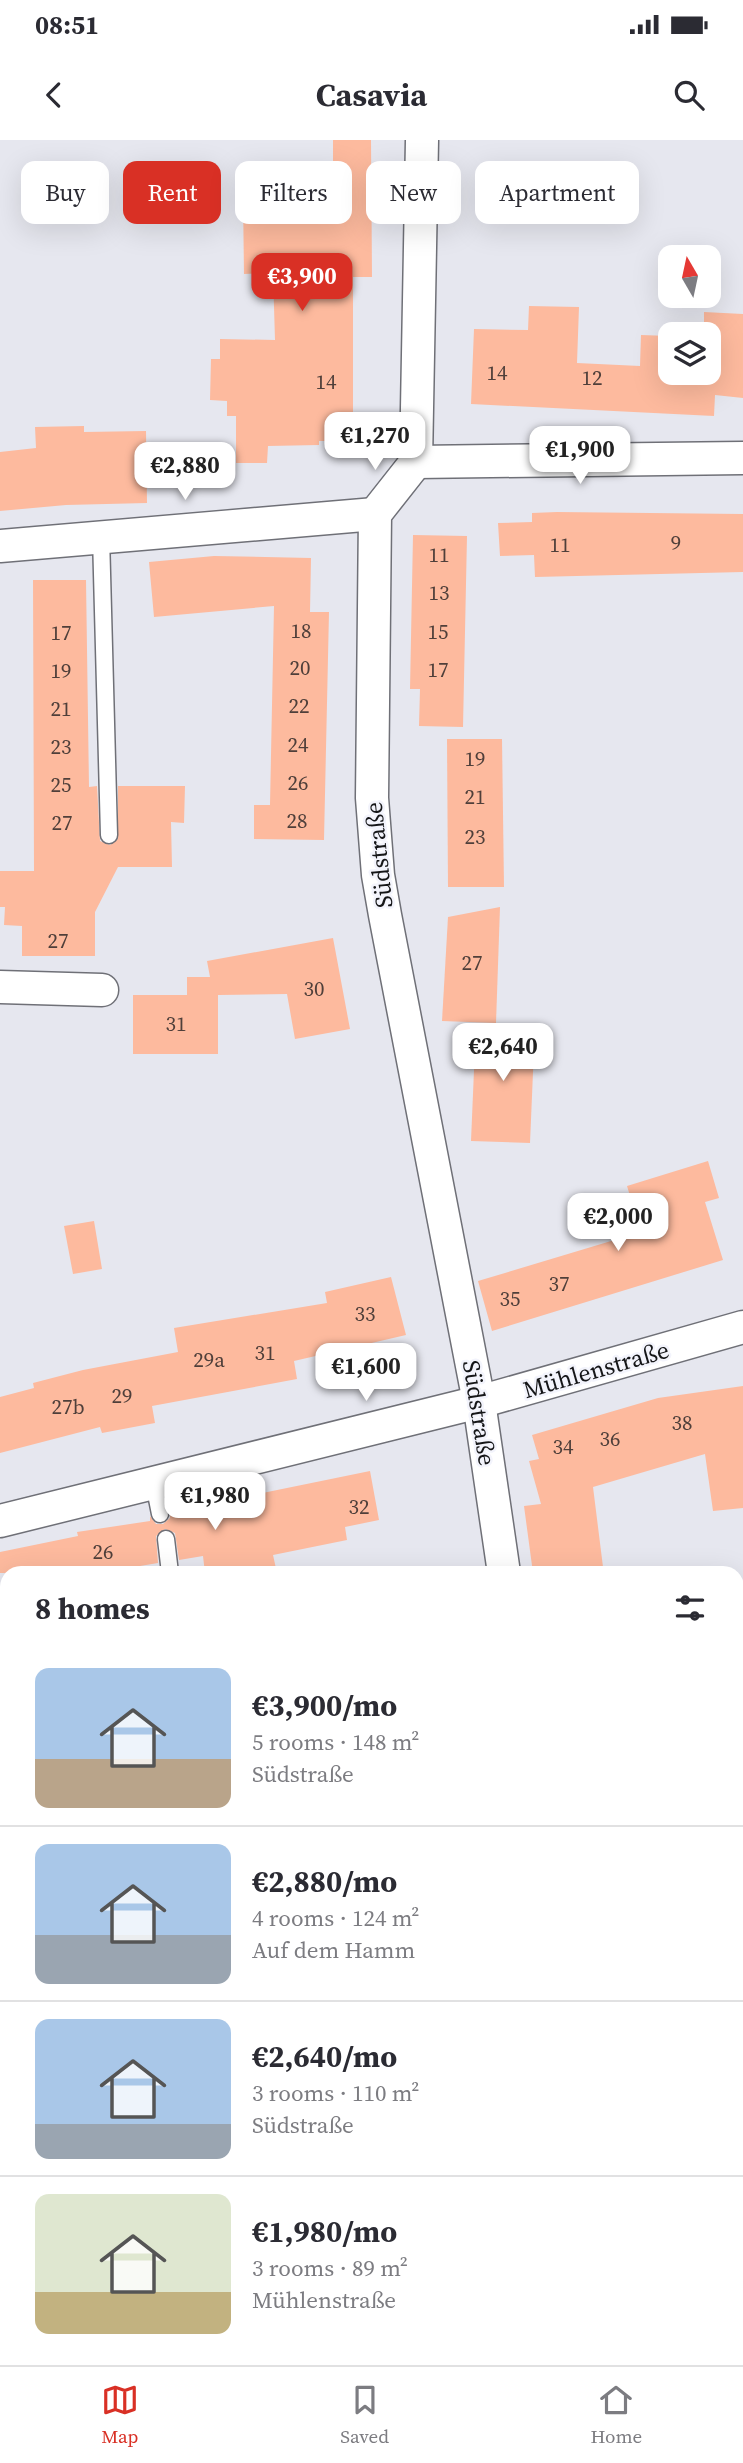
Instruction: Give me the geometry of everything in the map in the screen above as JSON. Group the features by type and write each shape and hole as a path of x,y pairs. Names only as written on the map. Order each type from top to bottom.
{"street":[{"path":"0,546 375,514 416,462 422,140"},
{"path":"416,462 743,458"},
{"name":"Südstraße","path":"375,514 372,786 378,875 479,1402 503,1566"},
{"path":"0,988 102,990"},
{"name":"Mühlenstraße","path":"0,1521 157,1499 479,1402 743,1327"}],"lane":[{"path":"101,536 109,835"},
{"path":"166,1539 169,1566"}],"building":[{"path":"333,140 371,140 371,161 366,161 366,224 372,224 372,277 353,277 353,441 268,446 267,463 236,463 236,416 227,416 227,401 210,400 211,359 220,359 220,339 275,340 273,273 244,274 243,224 352,224 352,161 333,161"},
{"path":"529,306 579,307 577,363 640,366 641,335 658,336 658,385 721,385 721,322 704,322 704,312 743,314 743,398 715,395 714,416 471,404 474,329 528,330"},
{"path":"84,426 84,432 146,431 147,503 66,505 0,511 0,452 36,448 35,427"},
{"path":"532,513 743,514 743,572 535,577 534,555 500,556 498,523 532,522"},
{"path":"413,535 467,536 463,727 419,726 420,689 410,689"},
{"path":"214,556 311,558 310,612 329,612 324,840 254,839 254,805 270,805 274,606 154,617 149,562"},
{"path":"33,580 86,580 89,787 97,786 100,841 110,845 118,839 118,786 185,786 184,823 171,822 172,867 118,867 95,912 95,956 22,956 22,926 4,925 5,907 0,907 0,871 34,871"},
{"path":"447,739 502,739 504,887 448,887"},
{"path":"500,907 496,1023 442,1021 448,917"},
{"path":"333,938 350,1029 295,1039 287,994 218,995 218,1054 133,1054 133,995 187,995 187,977 210,977 207,961"},
{"path":"476,1023 535,1025 530,1143 471,1141"},
{"path":"708,1161 719,1198 705,1202 723,1260 492,1331 478,1281 641,1232 627,1186"},
{"path":"94,1221 102,1269 73,1274 64,1226"},
{"path":"391,1277 406,1335 294,1361 297,1379 152,1406 155,1423 102,1433 100,1427 0,1453 0,1397 34,1388 33,1383 83,1370 178,1352 174,1328 327,1303 325,1292"},
{"path":"743,1386 743,1508 713,1511 705,1454 593,1487 603,1566 532,1566 524,1506 541,1504 529,1461 539,1459 532,1435 658,1398"},
{"path":"370,1471 379,1520 345,1527 347,1540 273,1555 275,1566 204,1566 203,1556 179,1560 175,1533 165,1529 156,1536 158,1563 140,1566 0,1566 0,1552 78,1536 77,1532 150,1521 150,1516 156,1524 163,1524 170,1518 170,1512"}]}
